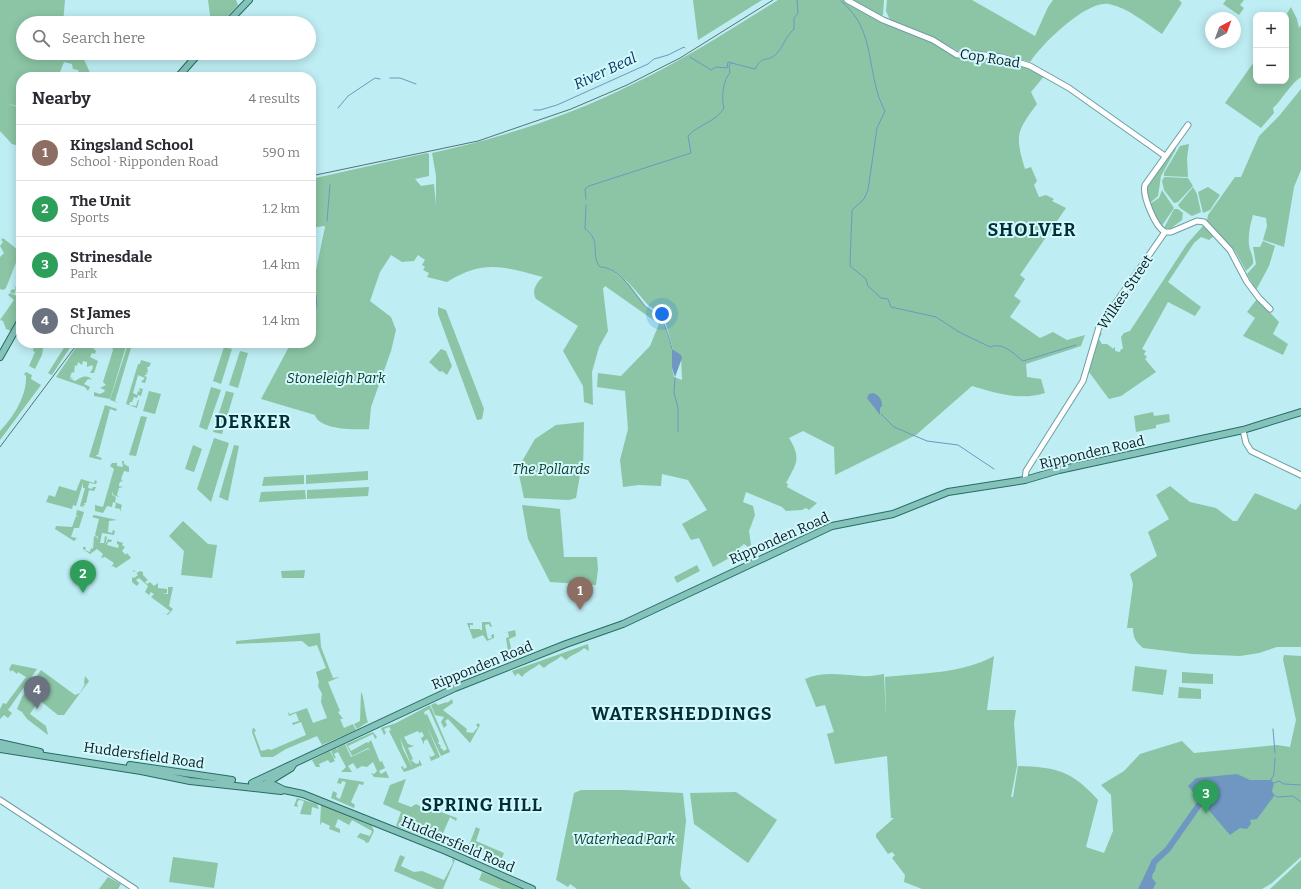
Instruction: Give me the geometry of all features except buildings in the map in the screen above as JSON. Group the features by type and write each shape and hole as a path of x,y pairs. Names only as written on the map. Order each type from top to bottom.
{"main road":[{"path":"233,16 249,0"},
{"path":"182,72 193,60"},
{"path":"0,357 16,329"},
{"name":"Ripponden Road","path":"262,784 281,775 293,765 462,685 623,624 832,526 893,514 948,492 1026,480 1063,469 1243,430 1301,412"},
{"name":"Huddersfield Road","path":"0,743 54,754 282,788 324,801 532,889"},
{"name":"Huddersfield Road","path":"0,749 141,771 195,782 262,784"},
{"name":"Ripponden Road","path":"262,784 288,765 293,765"},
{"path":"281,775 280,781 282,788"}],"street":[{"name":"Cop Road","path":"847,0 883,20 933,40 957,55 963,56 975,54 1002,57 1030,66 1069,88 1165,156"},
{"path":"1188,124 1144,189 1148,205 1158,226 1165,232 1171,232 1196,221 1204,222 1230,250 1251,287 1270,309"},
{"name":"Wilkes Street","path":"1026,480 1026,471 1083,381 1099,327 1165,232"},
{"path":"1243,430 1246,442 1251,451 1301,475"},
{"path":"0,800 136,889"}],"green space":[{"path":"0,0 65,0 64,16 16,16 16,60 84,60 90,72 79,72 78,70 73,69 72,64 64,62 60,72 16,72 16,106 5,103 16,106 16,145 12,144 0,131"},
{"path":"208,0 236,0 238,5 228,16 210,16"},
{"path":"693,0 762,0 698,40"},
{"name":"Stoneleigh Park","path":"778,0 844,0 885,23 933,42 961,58 974,56 1004,59 1019,63 1045,75 1031,92 1037,104 1021,128 1019,134 1020,148 1025,169 1031,167 1037,181 1034,185 1039,197 1046,195 1054,199 1052,201 1066,208 1020,275 1025,279 1014,296 1021,301 1010,317 1040,338 1053,332 1067,340 1085,335 1081,346 1026,364 1027,377 1041,379 1045,393 1017,396 972,386 916,435 835,475 834,447 803,431 789,438 795,451 796,461 786,483 788,484 787,487 817,503 809,510 806,508 802,510 786,511 782,507 746,492 743,502 753,506 755,515 749,531 751,545 748,547 744,544 738,549 740,552 713,567 699,538 691,540 682,524 707,510 688,480 662,474 661,486 639,485 623,487 620,460 628,429 625,391 597,387 598,373 621,376 650,346 659,324 605,286 603,289 608,331 599,347 592,372 593,405 584,402 583,386 563,351 578,326 536,299 534,289 543,277 516,270 494,267 472,270 447,282 427,277 429,273 423,270 425,267 422,265 425,260 418,255 414,261 402,262 391,255 380,272 370,301 391,317 396,330 391,351 371,407 369,429 347,429 330,426 323,424 315,415 261,399 288,348 316,348 316,270 325,227 316,227 316,178 427,153 429,154 429,176 415,179 421,186 434,184 436,205 436,176 432,153 509,133 560,116 609,96 670,65","holes":["606,266 629,283 648,305 664,316 673,350 681,356 682,380 674,377 672,368 672,349 666,329 658,316 646,307 629,284"]},
{"path":"852,0 884,0 883,15 881,16"},
{"path":"887,0 972,0 1035,36 1048,7 1053,0 1179,0 1182,3 1162,34 1137,16 1123,9 1109,4 1099,5 1077,16 1065,25 1044,45 1030,62 1004,54 980,51 958,51 931,36 890,20 886,11"},
{"path":"1226,0 1244,0 1240,5 1244,8 1241,12 1235,12 1223,4"},
{"path":"1291,7 1297,19 1299,28 1301,25 1301,77 1293,84 1273,108 1274,113 1261,128 1225,103 1253,63 1253,84 1289,84 1288,12"},
{"path":"1301,89 1301,170 1294,187 1284,247 1263,240 1267,226 1266,218 1253,215 1249,241 1253,264 1246,271 1235,251 1207,221 1208,215 1235,177 1241,177 1259,136 1279,116"},
{"path":"1189,144 1187,158 1188,177 1164,176 1164,173 1180,146"},
{"path":"1175,146 1176,149 1161,176 1158,196 1150,203 1146,187"},
{"path":"1164,177 1188,178 1193,186 1178,202 1174,203 1164,190 1162,181"},
{"path":"1193,187 1197,194 1201,212 1192,216 1178,205"},
{"path":"1208,187 1220,195 1210,210 1203,213 1198,192"},
{"path":"1162,190 1174,208 1161,227 1150,204 1159,198"},
{"path":"1174,209 1178,209 1183,213 1182,220 1170,229 1164,228"},
{"path":"1203,226 1214,236 1209,240 1201,237 1194,243 1168,282 1201,307 1195,316 1168,302 1142,349 1146,351 1144,354 1147,357 1145,359 1156,372 1121,396 1109,399 1089,372 1100,333 1102,333 1099,339 1102,344 1111,346 1112,349 1115,347 1115,351 1120,352 1121,349 1123,349 1121,337 1124,333 1130,331 1187,244"},
{"path":"3,238 16,248 16,263 6,288 3,290 0,289 0,257 4,253 0,246 3,242 1,240"},
{"path":"1263,241 1275,246 1269,266 1256,290 1247,274 1256,264 1253,247 1260,247"},
{"path":"16,288 14,294 10,292 12,289 14,290"},
{"path":"10,293 16,296 16,322 11,331 6,329 3,321 0,320 14,300 8,295"},
{"path":"1257,299 1279,322 1273,334 1288,344 1283,355 1243,336 1255,318 1247,312"},
{"path":"438,307 446,310 484,409 482,419 477,420 438,314"},
{"path":"34,348 43,348 42,355 35,369 29,366 35,352 33,351"},
{"path":"64,348 70,348 52,375 48,373"},
{"path":"76,348 93,348 96,351 95,354 92,353 90,357 98,361 94,373 90,373 93,368 92,365 87,367 87,362 83,361 82,365 78,362 77,366 75,365 74,373 72,372 70,377 74,379 69,378 75,381 84,377 90,378 92,380 88,379 84,384 90,387 88,391 85,387 56,377"},
{"path":"112,348 125,348 110,399 94,396 94,392 100,394 105,390 100,388 106,385 103,382"},
{"path":"127,348 131,348 115,401 119,403 110,400"},
{"path":"224,348 232,349 221,384 213,381"},
{"path":"441,349 446,351 452,366 447,375 442,371 440,372 429,362"},
{"path":"240,351 248,353 238,388 229,385"},
{"path":"141,360 151,363 149,367 147,367 148,372 145,372 148,373 144,376 147,377 145,383 141,382 145,378 138,375 133,393 137,395 138,391 140,392 139,388 143,389 141,396 138,395 137,398 134,397 129,405 136,406 139,400 137,408 126,404 138,364 140,364"},
{"path":"26,372 32,375 31,379 41,385 0,440 0,431 10,420 22,399 26,384 26,376 24,374"},
{"path":"211,387 221,390 207,430 199,427"},
{"path":"149,391 161,394 155,414 143,411"},
{"path":"226,391 234,393 222,434 213,432"},
{"path":"105,405 117,409 116,411 110,409 98,455 96,455 102,458 101,460 89,457"},
{"path":"1153,412 1154,416 1169,414 1170,422 1156,425 1156,428 1136,432 1134,416"},
{"path":"141,416 147,417 136,456 129,455"},
{"name":"The Pollards","path":"584,422 583,473 580,475 576,498 569,500 524,498 519,475 521,463 535,439 556,425"},
{"path":"214,438 229,443 211,502 197,489"},
{"path":"193,445 202,449 194,472 185,469"},
{"path":"234,445 239,446 228,501 219,497"},
{"path":"122,461 124,461 124,464 129,467 129,472 124,471 121,479 123,482 121,481 119,484 119,486 123,487 119,488 117,495 119,497 113,495 113,491 112,495 116,497 115,502 122,505 120,512 120,509 115,508 116,503 113,502 112,507 107,506 103,513 95,511 95,505 103,507 114,469 110,466 112,463 117,463 117,466 123,467"},
{"path":"368,471 368,480 306,484 306,475"},
{"path":"304,475 304,484 262,486 264,477"},
{"path":"81,479 94,483 95,480 97,481 96,484 89,483 88,488 92,489 93,487 96,487 94,491 89,490 86,503 82,506 85,508 80,506 85,488 83,488 83,483 76,506 73,505 72,509 46,502 49,495 55,497 59,486 76,491"},
{"path":"1170,486 1190,502 1216,508 1233,521 1237,521 1255,493 1296,510 1301,503 1301,647 1277,647 1259,653 1240,656 1192,654 1143,648 1137,642 1134,637 1133,628 1127,628 1133,584 1130,574 1157,556 1148,532 1169,519 1156,495"},
{"path":"369,487 368,496 307,499 307,490"},
{"path":"305,490 306,499 259,502 261,492"},
{"path":"522,505 560,509 564,557 597,557 598,569 596,585 550,582 528,539"},
{"path":"77,510 84,512 79,528 74,528 71,537 77,538 74,541 55,529 56,526 72,527 76,516 79,517 76,515"},
{"path":"94,515 117,520 109,521 108,532 112,533 113,530 115,531 114,535 102,533 100,543 104,543 105,536 107,537 105,545 108,539 112,540 111,542 108,542 107,545 118,548 119,545 117,544 117,541 123,543 122,545 125,547 122,551 126,555 127,553 131,558 116,568 113,566 111,567 114,563 105,557 101,558 103,554 97,549 90,554 83,549 83,547 86,547 85,550 90,552 91,548 93,549 94,536 97,537 98,540 98,537 95,535 99,519 92,517"},
{"path":"183,521 208,544 217,545 212,578 181,575 184,551 169,536"},
{"path":"697,565 700,571 677,583 674,577"},
{"path":"305,570 304,578 282,578 281,571"},
{"path":"135,571 137,573 140,571 143,572 143,575 148,580 145,582 147,584 150,582 154,586 158,583 158,588 167,589 167,593 163,594 168,594 168,587 173,587 169,606 173,609 168,615 164,613 167,614 170,611 151,597 154,594 151,592 149,595 145,592 148,586 139,578 136,580 139,583 137,586 132,582 132,577 134,578 138,575"},
{"path":"482,622 490,622 492,626 490,627 489,624 485,625 488,639 492,638 491,635 494,634 494,638 487,641 483,635 473,639 467,623 473,623 473,625 470,625 470,629 482,630"},
{"path":"515,630 516,636 509,639 511,648 513,650 519,647 519,645 520,648 523,647 522,644 526,644 525,651 521,649 519,650 519,653 518,651 515,654 506,654 505,652 508,651 506,638 509,637 508,632 503,633"},
{"path":"320,633 321,647 333,678 340,677 328,682 340,711 338,712 343,719 340,719 344,728 353,724 356,730 322,745 317,736 286,749 273,757 261,757 252,732 253,728 256,731 254,732 261,751 271,750 306,735 301,722 293,725 292,723 299,721 296,713 289,716 288,712 290,714 307,708 313,723 327,718 321,702 322,694 318,686 319,682 316,672 326,668 317,645 309,647 302,641 236,644 236,641"},
{"path":"588,644 589,651 584,648 566,660 561,656 544,668 539,664 522,677 518,673 515,676 512,671"},
{"path":"1284,655 1301,656 1301,857 1272,883 1262,889 922,889 904,882 905,875 892,858 895,855 892,852 888,854 876,837 876,834 894,818 891,818 887,756 835,764 827,734 834,732 825,705 816,707 805,679 826,674 867,676 884,674 886,718 885,677 955,670 981,662 994,656 987,710 1016,710 1014,723 1017,766 1011,797 1013,797 1018,766 1054,770 1063,772 1072,777 1089,790 1098,800 1086,847 1104,853 1113,831 1111,795 1101,785 1124,771 1140,754 1182,741 1194,753 1277,745 1290,747 1296,720 1283,659"},
{"path":"12,664 37,669 8,710 12,713 8,718 4,715 0,719 0,709 3,703 6,704 26,677 18,672 17,674 12,670 11,672 9,669"},
{"path":"1135,666 1167,670 1163,695 1132,691"},
{"path":"41,670 75,695 80,693 85,684 85,676 89,681 64,715 58,715 39,700 30,714 46,726 48,735 27,719 22,712 17,709 22,697"},
{"path":"1182,672 1213,674 1213,684 1182,683"},
{"path":"1179,687 1201,689 1201,699 1178,698"},
{"path":"361,692 368,722 357,729 354,724 360,721"},
{"path":"452,699 453,703 443,710 467,729 466,732 473,733 478,727 476,725 478,723 480,725 470,743 448,719 445,721 447,725 444,728 441,722 444,717 435,715 431,705 435,703 438,705 447,703"},
{"path":"430,705 450,752 441,756 427,726 440,757 431,761 429,755 431,757 435,755 427,739 424,741 424,745 421,738 424,736 422,732 419,733 418,731 404,737 408,744 414,746 408,748 413,759 411,760 416,764 419,763 419,759 422,765 413,769 404,772 401,767 403,766 404,769 407,767 389,731 391,730 389,727 384,729 386,733 384,735 381,728 396,723","holes":["429,709 447,749 444,751 440,747 441,746 438,743 439,741 427,714 425,715 424,712","400,738 413,769 403,749"]},
{"path":"373,732 377,737 375,739 373,734 348,746 351,751 371,740 380,762 382,761 385,768 379,771 381,774 386,771 389,778 374,777 371,773 374,774 377,771 373,762 367,767 362,766 357,769 353,763 348,766 352,772 341,772 346,767 338,752 334,754 336,758 334,758 331,751 336,748 338,751 337,748 345,744 351,757 368,749 371,751 368,748 352,756 346,744"},
{"path":"330,751 335,761 330,763 328,760 319,764 320,767 316,767 312,760"},
{"path":"339,778 364,782 363,785 359,784 351,802 355,805 354,808 331,798 333,791 337,793 336,797 340,799 346,782 342,781 341,784 337,783"},
{"path":"406,779 398,802 411,807 416,804 427,810 430,808 457,818 456,821 450,817 441,838 445,840 443,845 396,826 401,812 383,804 390,785"},
{"name":"Waterhead Park","path":"581,790 624,790 683,793 686,821 680,874 682,880 691,889 577,889 570,884 568,887 556,880 574,793"},
{"path":"736,792 777,820 748,863 694,824 690,793"},
{"path":"297,798 317,804 319,809 312,807 311,815 300,814 304,801 299,800 297,803 298,807 294,806"},
{"path":"321,805 372,826 374,831 369,842 366,843 357,837 360,833 370,836 372,831 352,820 349,825 338,819 335,827 340,829 340,833 329,829 330,826 322,822 320,825"},
{"path":"476,827 480,829 476,841 504,853 502,858 469,845"},
{"path":"400,855 405,857 401,866 414,872 422,871 444,880 453,863 452,859 455,860 443,889 436,889 394,871"},
{"path":"173,857 218,863 214,888 169,882"},
{"path":"1301,859 1301,889 1270,889 1300,861"},
{"path":"482,872 523,889 501,889 479,880"},
{"path":"108,877 121,884 118,889 99,889"}],"water":[{"path":"672,349 681,355 682,358 675,377 672,368"},
{"path":"873,393 881,399 882,406 880,408 880,415 867,398 869,394"},
{"path":"1237,774 1250,780 1271,780 1274,783 1272,791 1274,796 1257,819 1250,820 1251,824 1247,829 1240,828 1230,835 1188,786 1196,778"},
{"path":"1152,860 1155,863 1152,878 1156,883 1153,889 1138,889"}],"waterway":[{"name":"River Beal","path":"690,57 711,70 716,67 727,68 728,62 755,69 762,60 772,57 778,52 788,35 794,29 794,18 798,13 797,0"},
{"path":"841,1 853,13 861,26 866,39 875,83 885,111 877,128 868,190 864,199 852,210 850,266 866,279 868,286 881,298 888,299 891,307 936,317 959,332 990,347 999,346 1008,349 1023,361 1076,345"},
{"name":"River Beal","path":"534,110 540,110 557,105 648,64 654,59 668,55 684,47 685,48"},
{"path":"586,199 585,189 589,186 691,153 688,136 717,117 724,108 723,89 730,73 729,66 731,63"},
{"name":"River Beal","path":"338,108 348,96 375,78 380,79"},
{"name":"River Beal","path":"390,78 400,78 416,84"},
{"name":"River Beal","path":"327,221 330,185"},
{"path":"586,205 585,229 590,233 595,243 597,262 600,267 614,271 620,276 645,306 658,315 665,327 672,349"},
{"name":"River Beal","path":"316,295 317,307"},
{"path":"675,378 674,393 678,408 678,432"},
{"path":"881,414 894,427 927,441 958,445 994,469"},
{"path":"1273,729 1275,753"},
{"path":"1271,780 1274,774 1275,758"},
{"path":"1274,783 1279,781 1284,784 1301,785"},
{"path":"1273,794 1277,797 1293,796 1301,802"},
{"path":"1152,870 1154,862 1168,849 1201,802 1208,800"}],"tram line":[{"path":"316,175 478,141 571,109 627,85 680,58 773,0"},
{"path":"0,447 74,348"}],"place":[{"name":"The Unit","path":"83,593"},
{"name":"Kingsland School","path":"580,610"},
{"name":"St James","path":"37,709"},
{"name":"Strinesdale","path":"1206,813"}],"district":[{"name":"SHOLVER","path":"1032,230"},
{"name":"DERKER","path":"253,422"},
{"name":"WATERSHEDDINGS","path":"682,714"},
{"name":"SPRING HILL","path":"482,805"}]}
